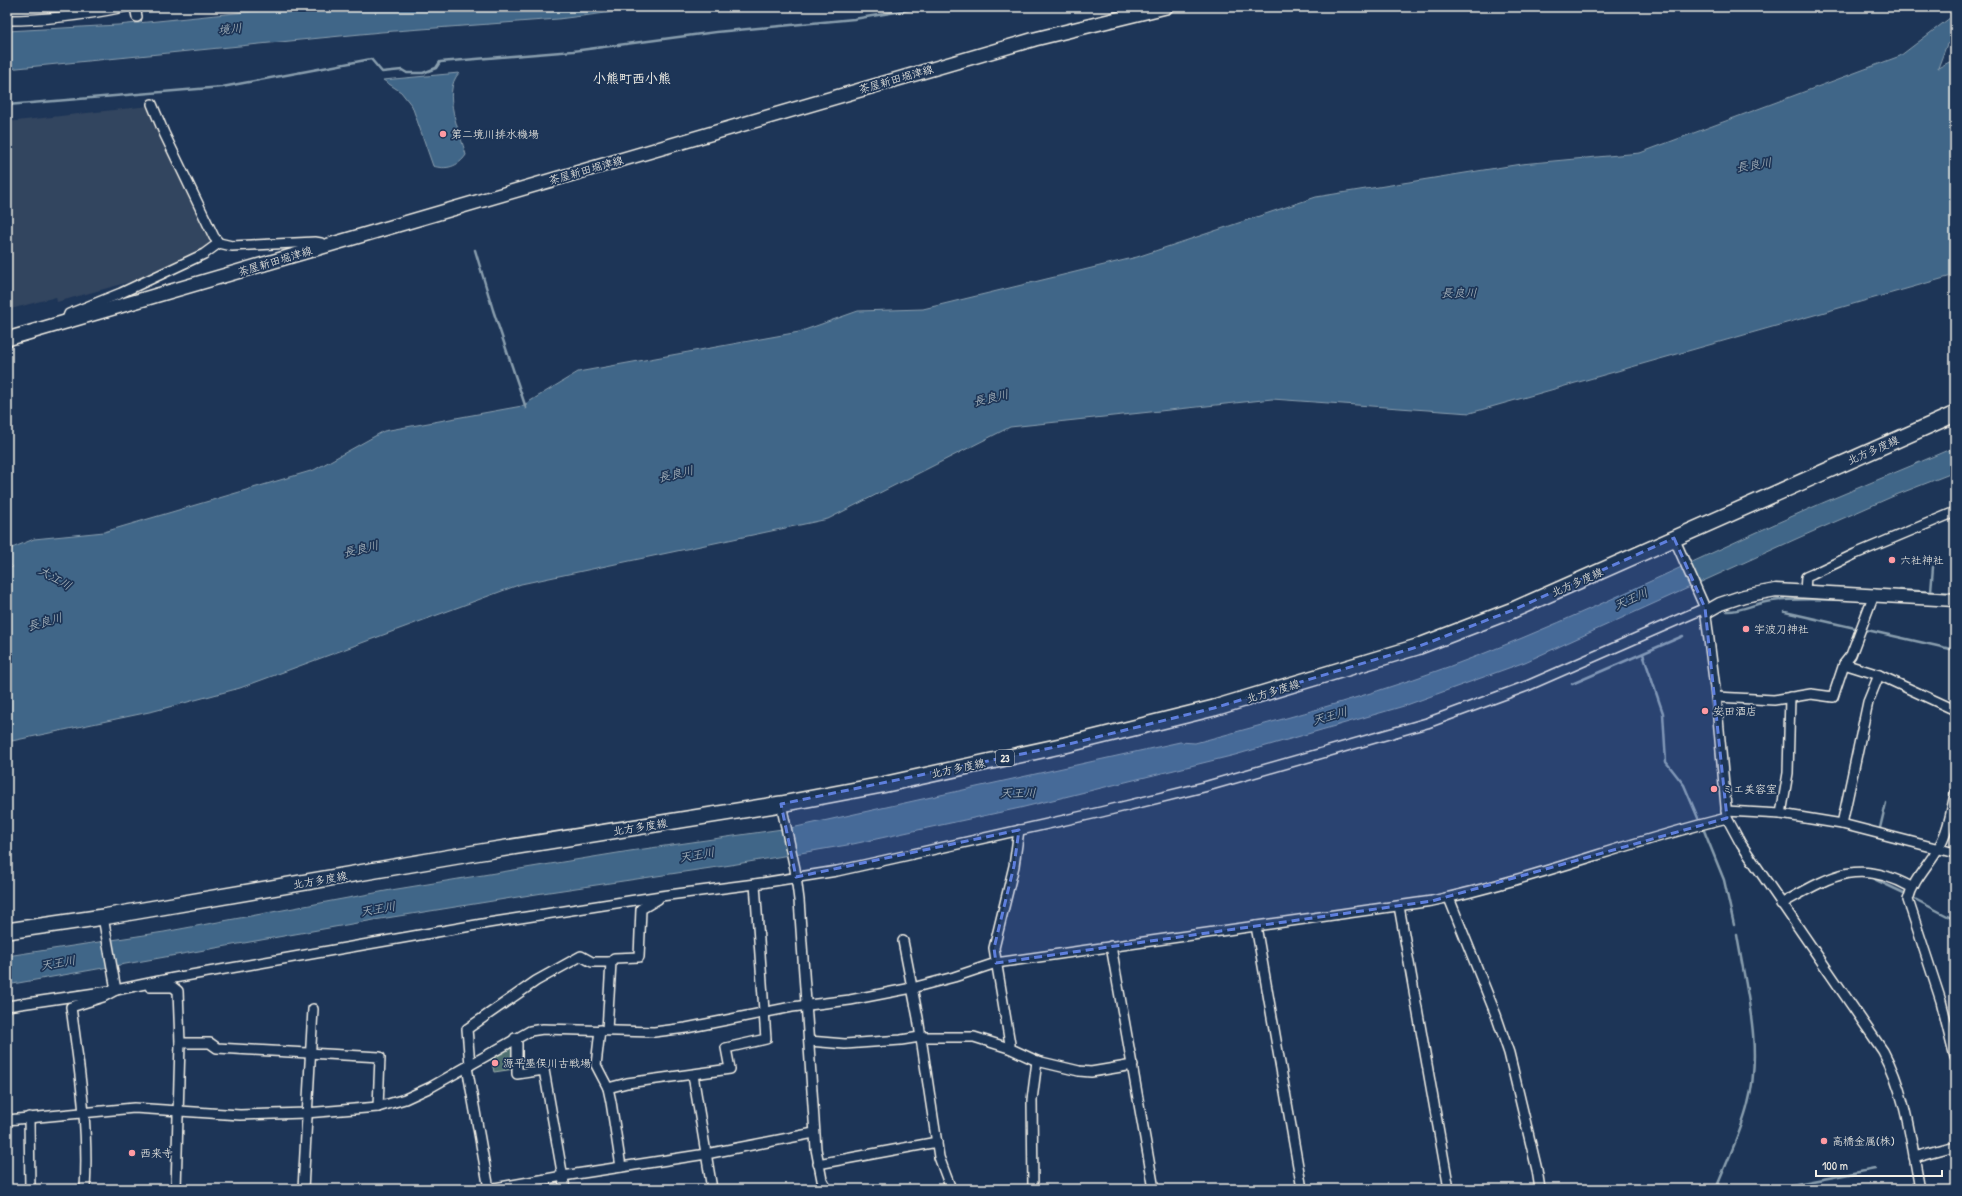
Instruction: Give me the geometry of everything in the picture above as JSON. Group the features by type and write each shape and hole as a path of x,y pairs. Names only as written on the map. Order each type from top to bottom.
{"main road":[{"name":"茶屋新田堀津線","path":"7,339 1035,39 1166,7"},
{"name":"北方多度線","path":"7,931 104,922 480,852 782,810 882,785 1065,745 1222,706 1417,647 1513,610 1955,414"}],"street":[{"path":"7,20 55,17 124,7"},
{"path":"136,7 138,17"},
{"path":"152,104 164,133 214,237 219,243 232,246 315,242 325,246"},
{"path":"66,322 69,314 121,293 204,254 219,243"},
{"path":"1805,591 1806,577 1955,512"},
{"path":"1674,538 1706,610 1716,697 1726,814 1741,844 1883,1051 1892,1068 1900,1088 1920,1189"},
{"path":"7,1006 116,990 488,923 661,896 755,884 796,873 958,845 1102,812 1204,787 1427,722 1527,686 1720,604 1759,592 1776,590 1805,591 1955,600"},
{"path":"1716,697 1774,700 1811,694 1833,697 1844,664 1851,654 1874,594"},
{"path":"1844,664 1879,675 1955,710"},
{"path":"1842,824 1868,702 1879,675"},
{"path":"1781,814 1788,773 1790,697"},
{"path":"1955,794 1946,833 1938,850 1911,886 1908,900 1941,1001 1955,1057"},
{"path":"782,810 796,873 809,1042 814,1134 818,1164 822,1180 827,1189"},
{"path":"7,1120 134,1108 240,1115 306,1113 378,1107 418,1094 515,1038 537,1029 654,1032 680,1029 805,1005 850,1000 912,988 954,977 996,963 1449,898 1685,828 1726,814 1781,814 1842,824 1938,850 1955,853"},
{"path":"1009,1048 1010,1044 994,948 1014,866 1019,830"},
{"path":"1781,904 1823,880 1855,871 1867,872 1900,881 1911,886"},
{"path":"608,1088 627,1083 730,1069 726,1048 766,1039 762,1013 755,884"},
{"path":"621,1167 608,1088 596,1065 603,1030 611,962 614,958 639,958 641,909 643,906 657,900 661,896"},
{"path":"1449,898 1496,1015 1509,1053 1537,1170 1540,1189"},
{"path":"1399,906 1449,1189"},
{"path":"104,922 116,990"},
{"path":"1256,926 1302,1189"},
{"path":"903,941 939,1157 951,1189"},
{"path":"1111,946 1154,1189"},
{"path":"611,962 592,962 581,956 536,981 466,1029 468,1066 489,1189 706,1154 814,1134"},
{"path":"135,986 173,987 178,991 180,1043 176,1189"},
{"path":"85,1189 86,1169 83,1112 71,1007 103,997 116,990"},
{"path":"303,1189 306,1113 313,1009"},
{"path":"809,1042 845,1044 901,1040 920,1037 974,1037 1009,1048 1037,1061 1090,1072 1133,1065"},
{"path":"515,1038 517,1044 517,1074 544,1070 565,1189"},
{"path":"180,1043 210,1043 217,1048 380,1057 378,1107"},
{"path":"1033,1189 1032,1100 1037,1061"},
{"path":"693,1075 712,1189"},
{"path":"29,1117 30,1189"},
{"path":"818,1164 937,1142"},
{"path":"1914,1157 1955,1146"}],"highlighted area":[{"path":"1674,538 1705,608 1727,818 1432,901 996,963 994,948 1014,866 1019,830 796,877 781,804 1065,745 1214,708 1417,647 1513,610"}],"shaded area":[{"path":"149,106 153,120 211,240 200,254 151,276 57,302 56,297 7,310 7,122"}],"green space":[{"path":"513,1045 514,1069 494,1072 491,1058"}],"water":[{"name":"境川","path":"295,7 654,7 558,19 381,32 7,69 7,31 118,25"},
{"name":"長良川","path":"1955,14 1955,39 1947,44 1938,68 1955,59 1955,275 1470,413 1272,399 1010,427 828,519 521,584 240,688 154,711 7,742 7,569 13,567 7,562 7,550 34,539 104,532 314,470 384,431 522,406 578,372 799,332 858,311 923,309 1137,257 1316,197 1521,164 1640,153 1900,56"},
{"path":"459,73 454,81 452,102 456,124 466,155 455,165 443,168 433,166 412,106 401,92 383,80"},
{"name":"天王川","path":"1955,447 1955,472 1896,495 1796,539 1525,662 1404,706 1235,755 1020,808 853,844 731,865 374,920 7,985 7,956 164,932 391,890 630,851 796,827 1180,742 1195,743 1268,723 1378,691 1485,653 1595,606 1799,513"}],"waterway":[{"path":"7,105 222,87 371,59 382,72 402,70 407,73 423,73 436,68 440,62 573,51 716,32 854,19 926,7"},
{"path":"475,250 493,310 526,408"},
{"path":"1931,592 1933,567"},
{"path":"1900,590 1955,593"},
{"path":"1727,611 1738,610 1766,602 1781,600 1843,600"},
{"path":"1785,612 1855,628"},
{"path":"1863,632 1867,630 1955,650"},
{"path":"1572,684 1683,636"},
{"path":"1643,654 1663,713 1666,762 1684,785 1698,818"},
{"path":"1882,831 1880,828 1886,803"},
{"path":"1703,828 1724,880 1734,925"},
{"path":"1870,877 1906,894"},
{"path":"1911,897 1955,920"},
{"path":"1716,1189 1742,1126 1752,1083 1754,1062 1752,1019 1737,935"},
{"path":"1771,1189 1875,1169"}],"place":[{"name":"第二境川排水機場","path":"443,134"},
{"name":"六社神社","path":"1892,560"},
{"name":"宇波刀神社","path":"1746,629"},
{"name":"安田酒店","path":"1705,711"},
{"name":"ミエ美容室","path":"1714,789"},
{"name":"源平墨俣川古戦場","path":"495,1063"},
{"name":"高橋金属(株)","path":"1824,1141"},
{"name":"西来寺","path":"132,1153"}],"district":[{"name":"小熊町西小熊","path":"632,78"}],"water label":[{"name":"大江川","path":"55,578"}]}
